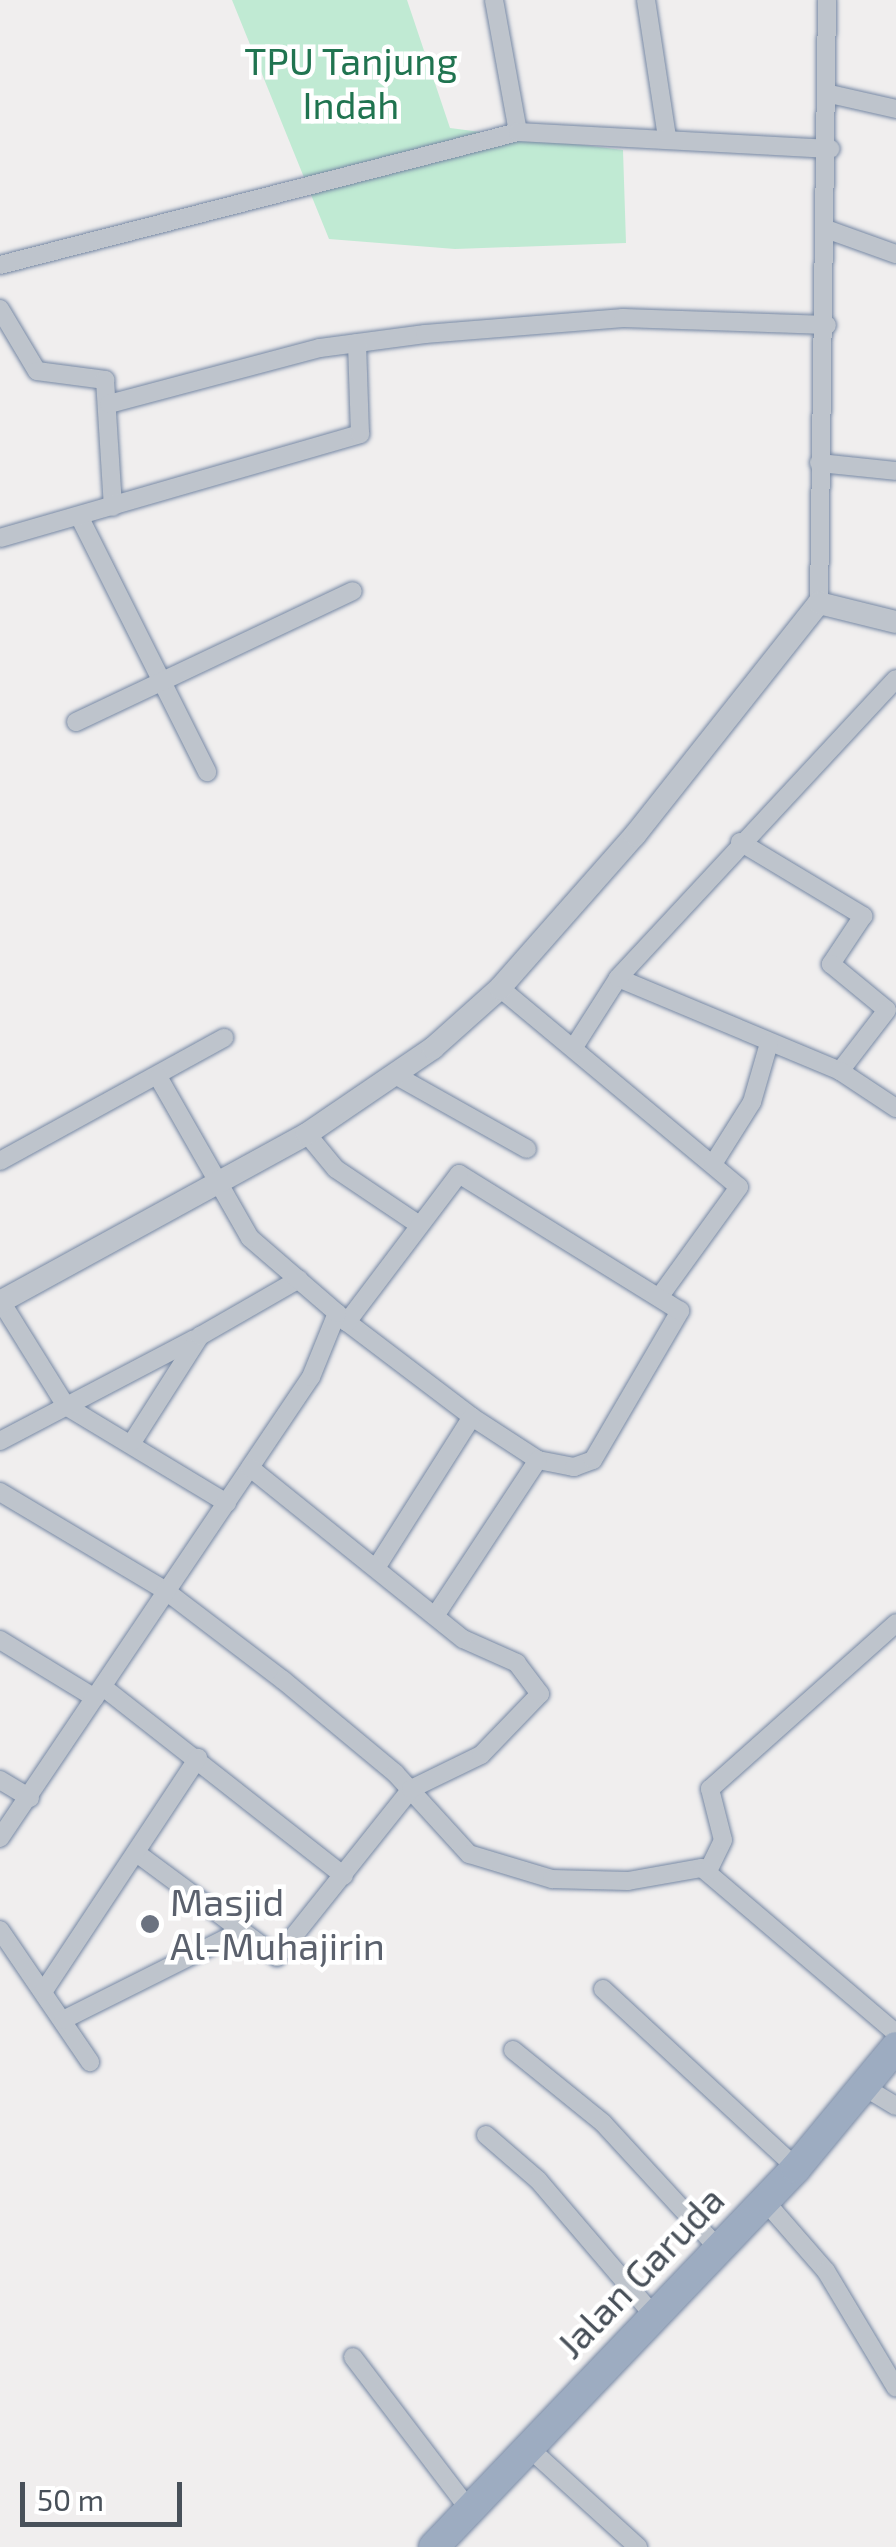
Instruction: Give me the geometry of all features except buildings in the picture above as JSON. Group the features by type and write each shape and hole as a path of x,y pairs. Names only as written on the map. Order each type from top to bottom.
{"highway":[{"name":"Jalan Garuda","path":"441,2544 528,2447 796,2168 896,2047"}],"street":[{"path":"494,0 518,132"},
{"path":"646,0 668,137"},
{"path":"227,1503 132,1440 66,1406 0,1301 307,1134 397,1076 500,988 741,709 819,603 819,463 831,150 827,0"},
{"path":"830,94 896,109"},
{"path":"0,265 518,132 668,137 831,150"},
{"path":"826,229 896,254"},
{"path":"0,309 37,371 95,372 109,404 113,507"},
{"path":"109,404 357,343 623,318 827,324"},
{"path":"0,538 81,520 360,434 357,343"},
{"path":"819,463 896,471"},
{"path":"81,520 207,772"},
{"path":"76,722 160,678 353,591"},
{"path":"819,603 896,622"},
{"path":"576,1044 618,978 740,842 896,680"},
{"path":"740,842 863,916 832,964 887,1010 840,1071"},
{"path":"618,978 840,1071 896,1108"},
{"path":"500,988 613,1074 628,1100 713,1164 738,1192 662,1292"},
{"path":"0,1162 224,1038"},
{"path":"713,1164 752,1102 769,1043"},
{"path":"397,1076 527,1149"},
{"path":"0,1838 316,1369 342,1318 464,1174 662,1292 678,1322 593,1460 538,1460 472,1418 342,1318 257,1247 216,1184 158,1077"},
{"path":"307,1134 336,1169 418,1224"},
{"path":"0,1441 299,1279"},
{"path":"132,1440 200,1336"},
{"path":"376,1568 472,1418"},
{"path":"435,1616 538,1460"},
{"path":"138,1854 235,1934 281,1956 412,1789 481,1756 541,1690 517,1663 435,1616 250,1468"},
{"path":"0,1492 166,1592 412,1789 470,1854 511,1872 628,1881 708,1872 896,2033"},
{"path":"708,1872 722,1840 710,1788 896,1624"},
{"path":"0,1640 99,1692 198,1758 344,1876"},
{"path":"44,1992 198,1758"},
{"path":"0,1780 30,1798"},
{"path":"0,1930 90,2062"},
{"path":"63,2020 235,1934"},
{"path":"603,1989 796,2168"},
{"path":"513,2050 603,2124 719,2248"},
{"path":"866,2088 896,2106"},
{"path":"486,2135 538,2180 654,2316"},
{"path":"764,2200 826,2272 896,2388"},
{"path":"353,2357 470,2509"},
{"path":"528,2447 638,2547"}],"green space":[{"name":"TPU Tanjung Indah","path":"232,0 407,0 450,128 623,150 626,243 455,249 329,239"}],"place":[{"name":"Masjid Al-Muhajirin","path":"150,1924"}]}
